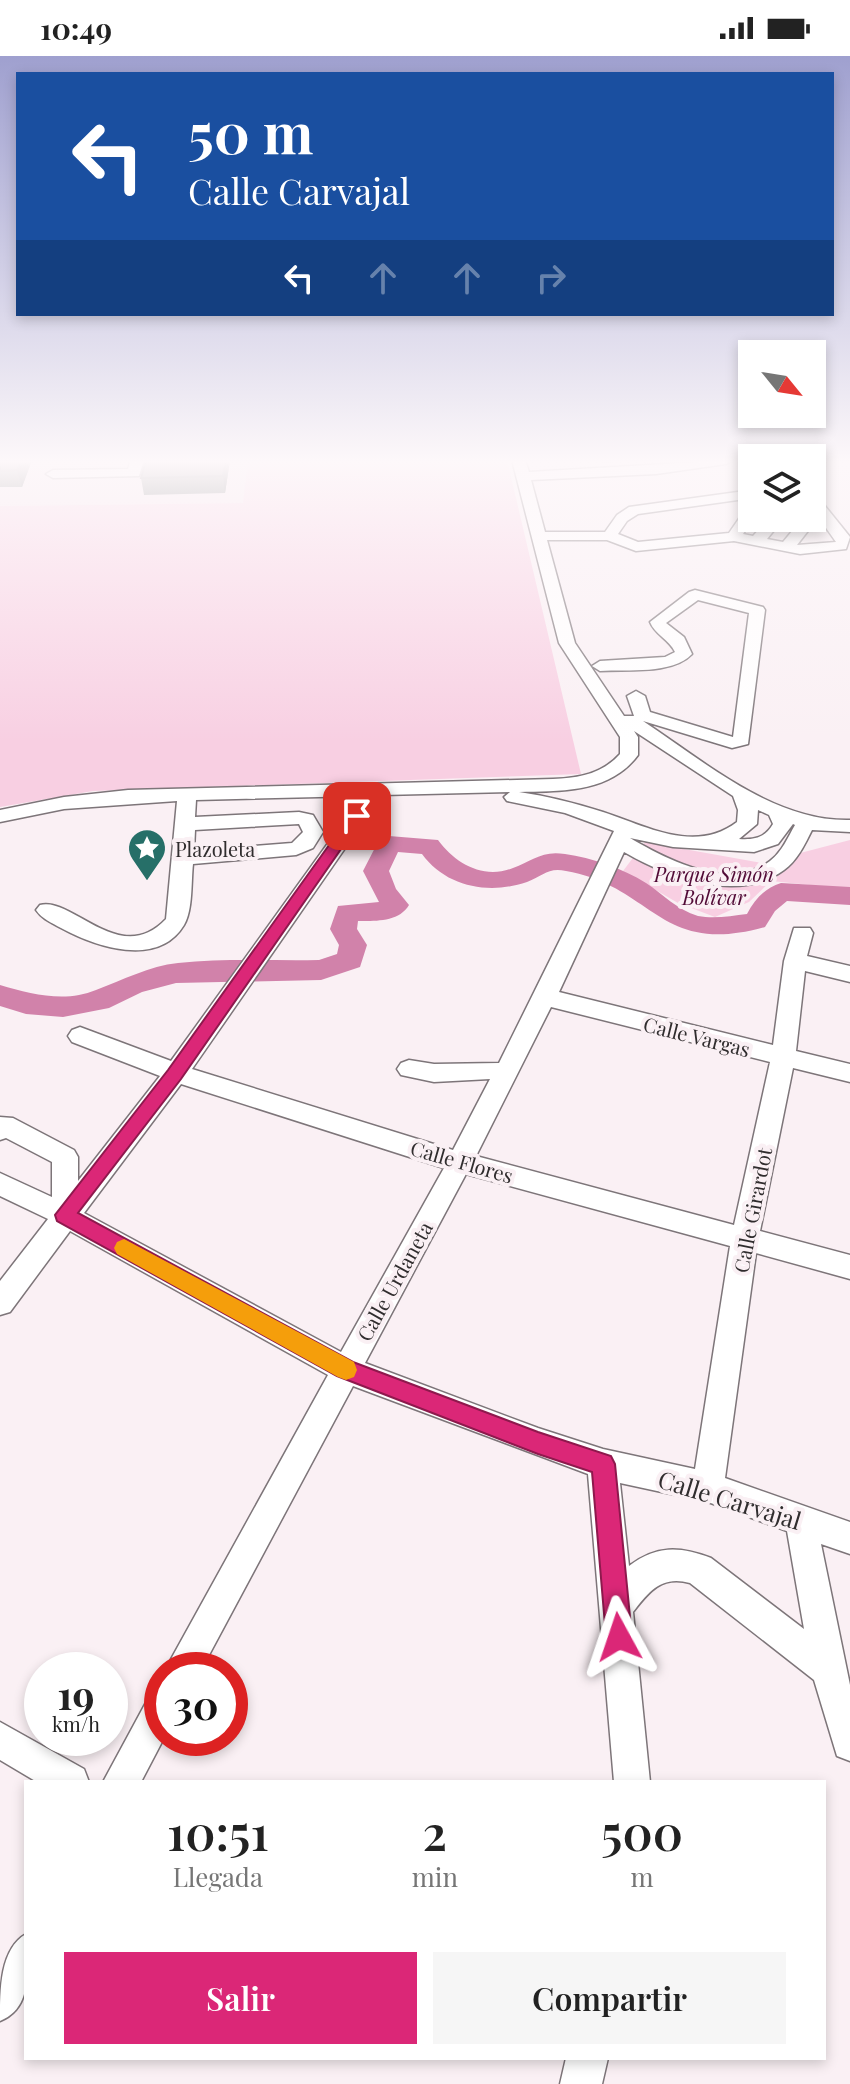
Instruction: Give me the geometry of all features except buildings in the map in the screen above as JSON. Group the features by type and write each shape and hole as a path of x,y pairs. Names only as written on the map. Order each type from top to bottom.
{"street":[{"path":"546,555 567,643 629,737 629,755 623,764"},
{"path":"600,666 668,662 684,654 678,640 658,622 695,595 757,610 742,740 739,742 642,715 636,696"},
{"path":"577,660 635,676"},
{"path":"613,709 679,755 777,812 806,823 850,826"},
{"path":"618,834 597,803 597,785 623,764 641,756 679,755"},
{"path":"0,825 66,819 123,809 186,809 375,791 573,783 604,777"},
{"path":"456,789 532,799 618,834 666,868 692,877 721,881 758,874 779,864 806,823"},
{"path":"0,1303 175,1074 375,791"},
{"path":"714,842 740,831 747,824 749,817 741,793"},
{"path":"0,816 75,802 299,818 306,819 313,832 306,844 296,849 183,858"},
{"path":"47,910 76,930 101,939 132,942 160,936 176,921 186,809"},
{"path":"618,834 747,847 766,844 779,833 783,824 777,812"},
{"name":"Calle Urdaneta","path":"192,1652 460,1162 545,997 597,889 618,834"},
{"path":"747,847 758,874"},
{"name":"Calle Girardot","path":"708,1487 745,1238 783,1057 795,961 802,933"},
{"path":"795,961 850,974"},
{"name":"Calle Vargas","path":"545,997 850,1073"},
{"name":"Calle Flores","path":"80,1036 175,1074 460,1162 850,1267"},
{"path":"409,1069 439,1075 467,1069 506,1073"},
{"path":"0,1130 4,1125 65,1157 65,1215"},
{"name":"Calle Carvajal","path":"0,1184 65,1215 345,1369 538,1443 603,1464 708,1487 850,1538"},
{"path":"603,1464 632,1780"},
{"path":"801,1522 828,1669 850,1743"},
{"path":"616,1608 640,1576 662,1564 683,1563 699,1570 828,1669"},
{"path":"0,1740 68,1780"},
{"path":"122,1780 144,1740"},
{"path":"0,2001 24,1958"},
{"path":"581,2084 587,2060"}],"green space":[{"path":"0,555 529,555 581,774 93,791 0,807"},
{"name":"Parque Simón Bolívar","path":"850,840 850,889 771,881 749,902 715,917 678,903 623,871 645,842 762,863"}],"waterway":[{"path":"0,995 26,1004 63,1007 99,1001 133,985 176,973 321,970 350,960 353,945 343,929 347,912 381,912 396,905 384,892 376,871 389,844 429,846 455,871 477,879 514,877 545,862 580,866 621,880 684,921 710,926 756,921 765,905 781,892 850,896"}],"slow traffic":[{"path":"124,1248 346,1370"}],"place":[{"name":"Plazoleta","path":"147,882"}],"route":[{"path":"357,816 175,1074 65,1215 345,1369 538,1443 603,1464 619,1637"}]}
